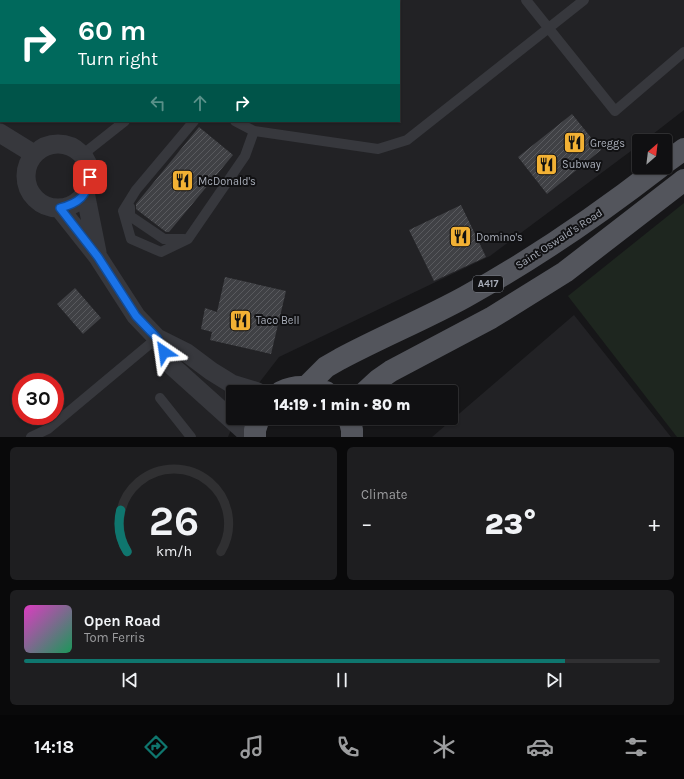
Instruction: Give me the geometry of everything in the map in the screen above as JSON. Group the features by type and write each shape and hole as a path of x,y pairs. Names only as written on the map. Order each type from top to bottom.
{"main road":[{"path":"672,158 684,149"},
{"name":"Saint Oswald's Road","path":"319,385 326,368 340,359 465,297 555,244 651,174"},
{"name":"A417","path":"373,385 391,371 491,318 565,272 684,180"},
{"path":"255,437 257,425"},
{"path":"351,425 352,437"}],"street":[{"path":"0,133 34,154"},
{"path":"53,144 64,145 75,149 82,155 88,164 90,177 88,188 82,197 72,205 60,208 49,207 38,202 27,187 26,176 28,164 34,154 42,148 53,144"},
{"path":"85,192 98,257"},
{"path":"60,208 98,257 136,316 157,338 172,366 251,437"},
{"path":"157,338 187,353 211,371 235,385"}],"lane":[{"path":"526,0 615,111 684,52"},
{"path":"237,122 254,131 378,149 407,140 584,0"},
{"path":"82,155 123,122"},
{"path":"193,122 136,190 123,211 132,239 161,252 188,239 245,156 254,131"},
{"path":"130,199 130,216 164,239 188,239"},
{"path":"32,437 48,429 157,338"},
{"path":"160,398 191,437"}],"shaded area":[{"path":"400,0 684,0 684,110 653,134 632,134 632,150 490,256 279,357 257,385 226,385 226,425 233,425 228,437 0,437 0,122 400,122"},
{"path":"684,203 684,437 677,437 568,296"},
{"path":"574,315 671,437 432,437 446,425 458,425 458,415"}],"building":[{"path":"572,114 601,150 547,194 518,157"},
{"name":"McDonald's","path":"199,127 233,155 169,232 166,232 136,209 136,204"},
{"path":"461,205 486,257 434,281 409,230"},
{"name":"Taco Bell","path":"225,277 286,291 271,354 210,340 212,332 201,329 205,308 217,312"},
{"path":"75,288 101,318 83,334 57,304"}],"place":[{"name":"Greggs","path":"574,143"},
{"name":"Subway","path":"547,164"},
{"name":"McDonald's","path":"183,181"},
{"name":"Domino's","path":"461,237"},
{"name":"Taco Bell","path":"241,320"}],"route":[{"path":"90,177 88,188 82,197 72,205 60,208 98,257 136,316 157,338 164,352"}]}
